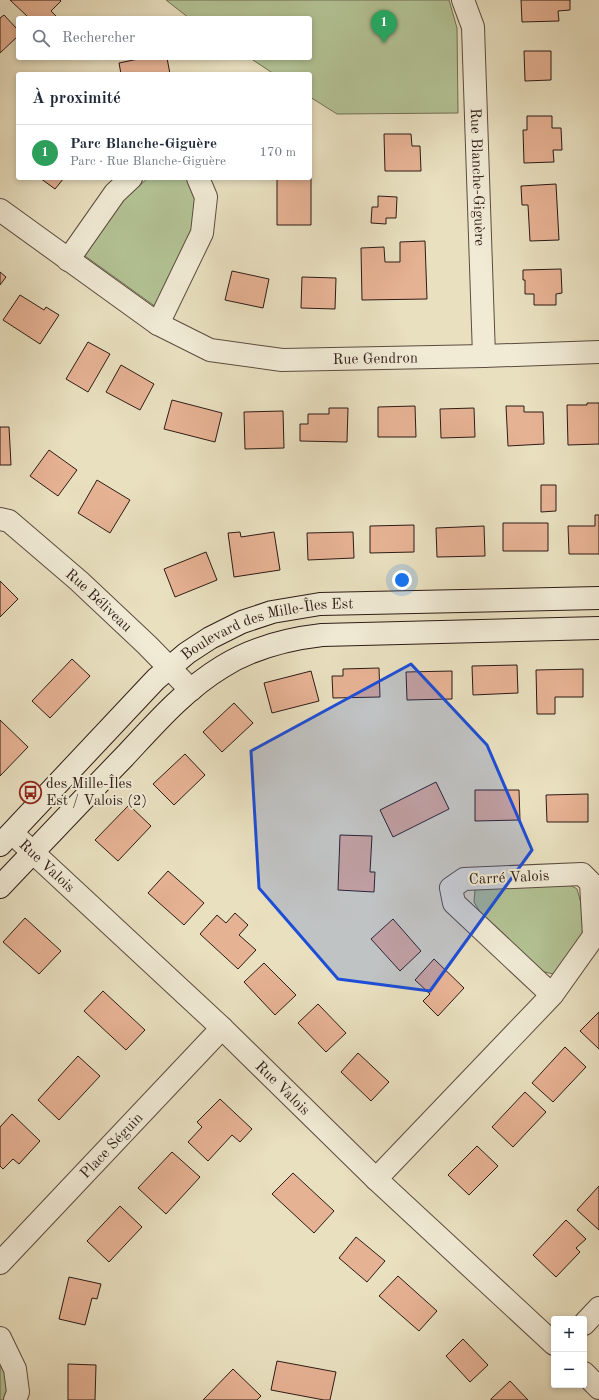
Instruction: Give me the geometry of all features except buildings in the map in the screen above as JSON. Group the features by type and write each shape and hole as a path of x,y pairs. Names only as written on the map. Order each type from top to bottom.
{"street":[{"name":"Rue Blanche-Giguère","path":"464,0 473,27 484,356"},
{"path":"68,260 115,193 129,180"},
{"path":"158,324 202,233 206,197 199,180"},
{"name":"Rue Gendron","path":"0,210 158,324 210,350 282,360 599,352"},
{"name":"Rue Béliveau","path":"0,519 9,521 79,581 190,690"},
{"name":"Boulevard des Mille-Îles Est","path":"6,839 132,704 169,668 195,648 225,629 257,617 288,608 338,603 599,598"},
{"name":"Boulevard des Mille-Îles Est","path":"0,887 153,726 190,690 222,667 239,658 272,645 304,637 346,634 599,628"},
{"name":"Rue Valois","path":"6,839 32,853 222,1028 376,1179 551,1341"},
{"name":"Carré Valois","path":"376,1179 552,995 594,936 591,884 582,874 464,879 451,888 454,903 552,995"},
{"name":"Place Séguin","path":"0,1263 222,1028"},
{"path":"587,1321 599,1308"},
{"path":"0,1338 15,1370 18,1392 14,1400"},
{"path":"587,1376 599,1388"}],"highlighted area":[{"path":"411,664 487,745 532,850 430,991 338,979 259,888 251,751"}],"green space":[{"path":"166,0 449,0 457,28 458,113 337,114 312,98 312,72 271,72 253,60 312,60 312,16 186,16"},
{"path":"146,180 190,180 197,200 193,233 156,307 85,256 122,201"},
{"path":"567,883 577,889 581,903 583,928 580,944 562,969 553,974 541,971 483,917 474,902 475,889"},
{"path":"0,1355 11,1374 9,1400 0,1400"}],"place":[{"name":"Parc Blanche-Giguère","path":"384,43"},
{"name":"des Mille-Îles Est / Valois (2)","path":"30,792"}]}
